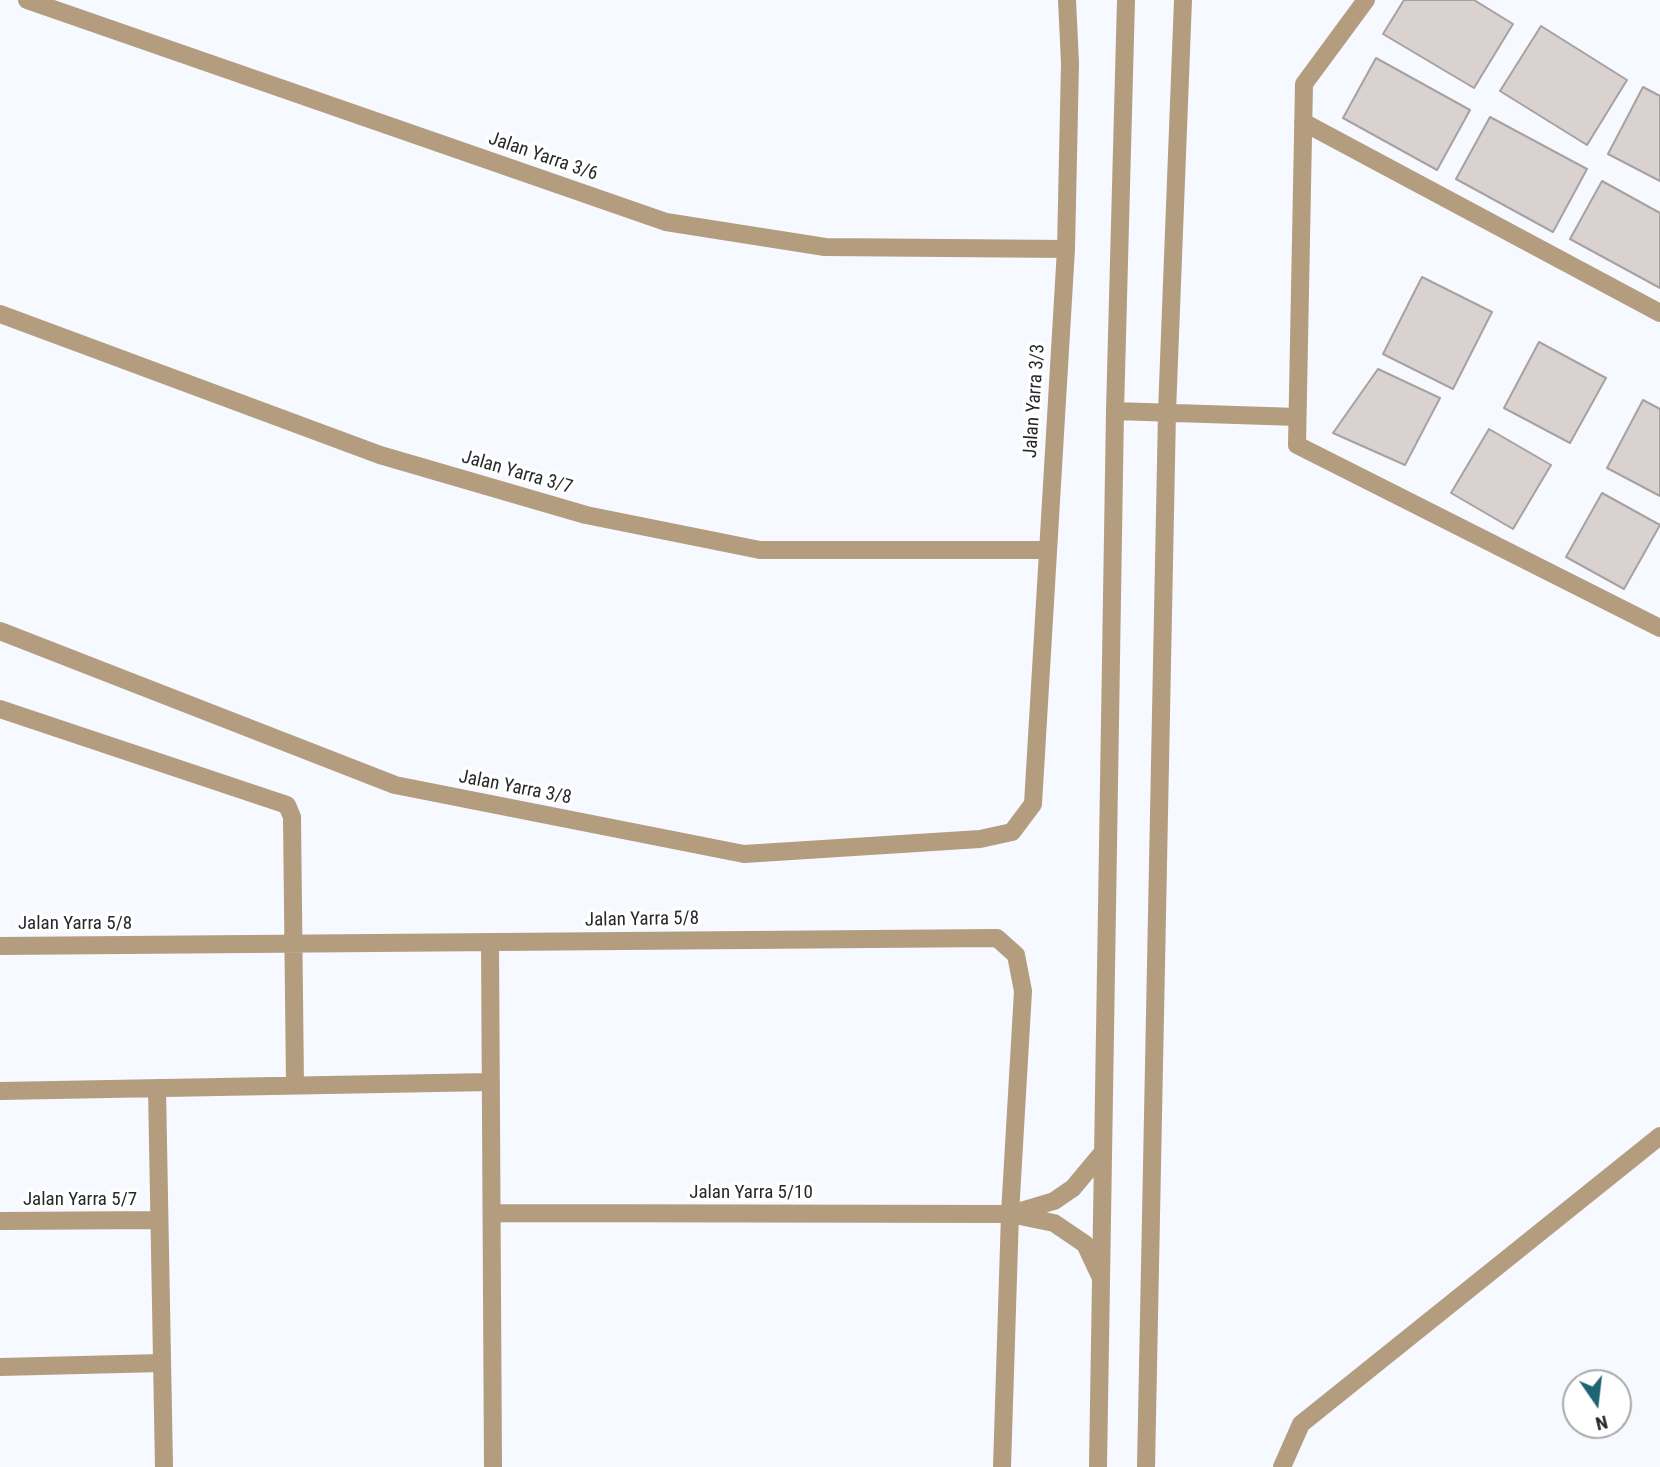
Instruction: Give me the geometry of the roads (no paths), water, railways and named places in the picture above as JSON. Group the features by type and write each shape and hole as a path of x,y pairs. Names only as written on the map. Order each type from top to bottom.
{"street":[{"name":"Jalan Yarra 3/6","path":"27,0 666,222 825,247 1066,249"},
{"name":"Jalan Yarra 3/3","path":"1033,804 1066,249 1070,63 1067,0"},
{"path":"1098,1467 1115,411 1126,0"},
{"path":"1146,1467 1167,412 1183,0"},
{"path":"1366,0 1304,84 1297,445 1660,628"},
{"path":"1303,122 1660,313"},
{"name":"Jalan Yarra 3/7","path":"0,314 380,455 586,515 760,550 1046,550"},
{"path":"1115,411 1297,417"},
{"name":"Jalan Yarra 3/8","path":"0,631 395,785 744,854 980,839 1012,832 1033,804"},
{"path":"0,709 287,805 292,817 295,1085"},
{"name":"Jalan Yarra 5/8","path":"0,946 997,937 1016,955 1023,991 1010,1214 1002,1467"},
{"path":"490,942 493,1467"},
{"path":"0,1091 491,1082"},
{"path":"157,1088 164,1467"},
{"path":"1282,1467 1301,1424 1660,1136"},
{"name":"Jalan Yarra 5/10","path":"1010,1214 1054,1201 1073,1188 1103,1152"},
{"name":"Jalan Yarra 5/10","path":"492,1213 1010,1214 1054,1223 1085,1244 1101,1279"},
{"name":"Jalan Yarra 5/7","path":"0,1221 159,1220"},
{"path":"0,1367 162,1363"}]}
